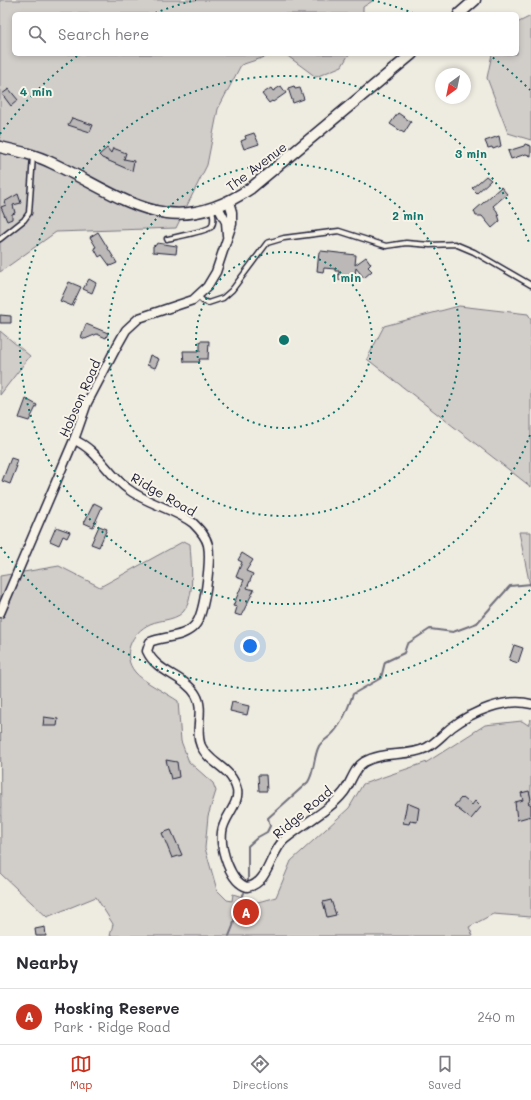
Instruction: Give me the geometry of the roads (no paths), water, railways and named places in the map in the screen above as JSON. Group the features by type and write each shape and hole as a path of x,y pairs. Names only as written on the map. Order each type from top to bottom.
{"street":[{"path":"461,12 476,0"},
{"name":"The Avenue","path":"0,147 33,155 52,162 131,203 154,212 186,214 215,208 229,202 251,188 410,56"},
{"name":"Hobson Road","path":"0,613 74,440 87,402 126,330 139,318 184,303 198,296 212,281 233,217 229,202"},
{"name":"Hobson Road","path":"215,208 226,222 227,238"},
{"name":"Ridge Road","path":"74,440 87,447 127,489 193,523 204,535 208,544 210,563 200,616 196,625 187,632 177,636 150,642 147,651 151,659 160,669 184,683 196,695 200,709 198,730 201,745 207,755 224,768 234,779 237,792 235,801 222,832 222,844 232,875 239,883 247,886 259,881 274,851 283,840 334,803 345,791 354,774 363,763 374,758 425,748 452,727 473,715 501,704 521,702 531,704"}],"lane":[{"path":"0,239 24,220 29,213 33,155"},
{"path":"167,239 188,233 205,231 211,227 214,221 215,208"},
{"path":"198,296 203,302 208,303 223,298 232,290 267,243 284,238 339,231 386,246 406,243 430,245 455,244 474,252 531,285"}],"waterway":[{"path":"248,882 248,846 258,837 267,832 270,826 268,818 308,782 319,746 337,729 353,694 381,678 385,662 404,653 407,644 430,629 453,632 477,623 510,586 531,584"},
{"path":"229,936 237,907 244,893"}],"place":[{"name":"Hosking Reserve","path":"246,912"}]}
